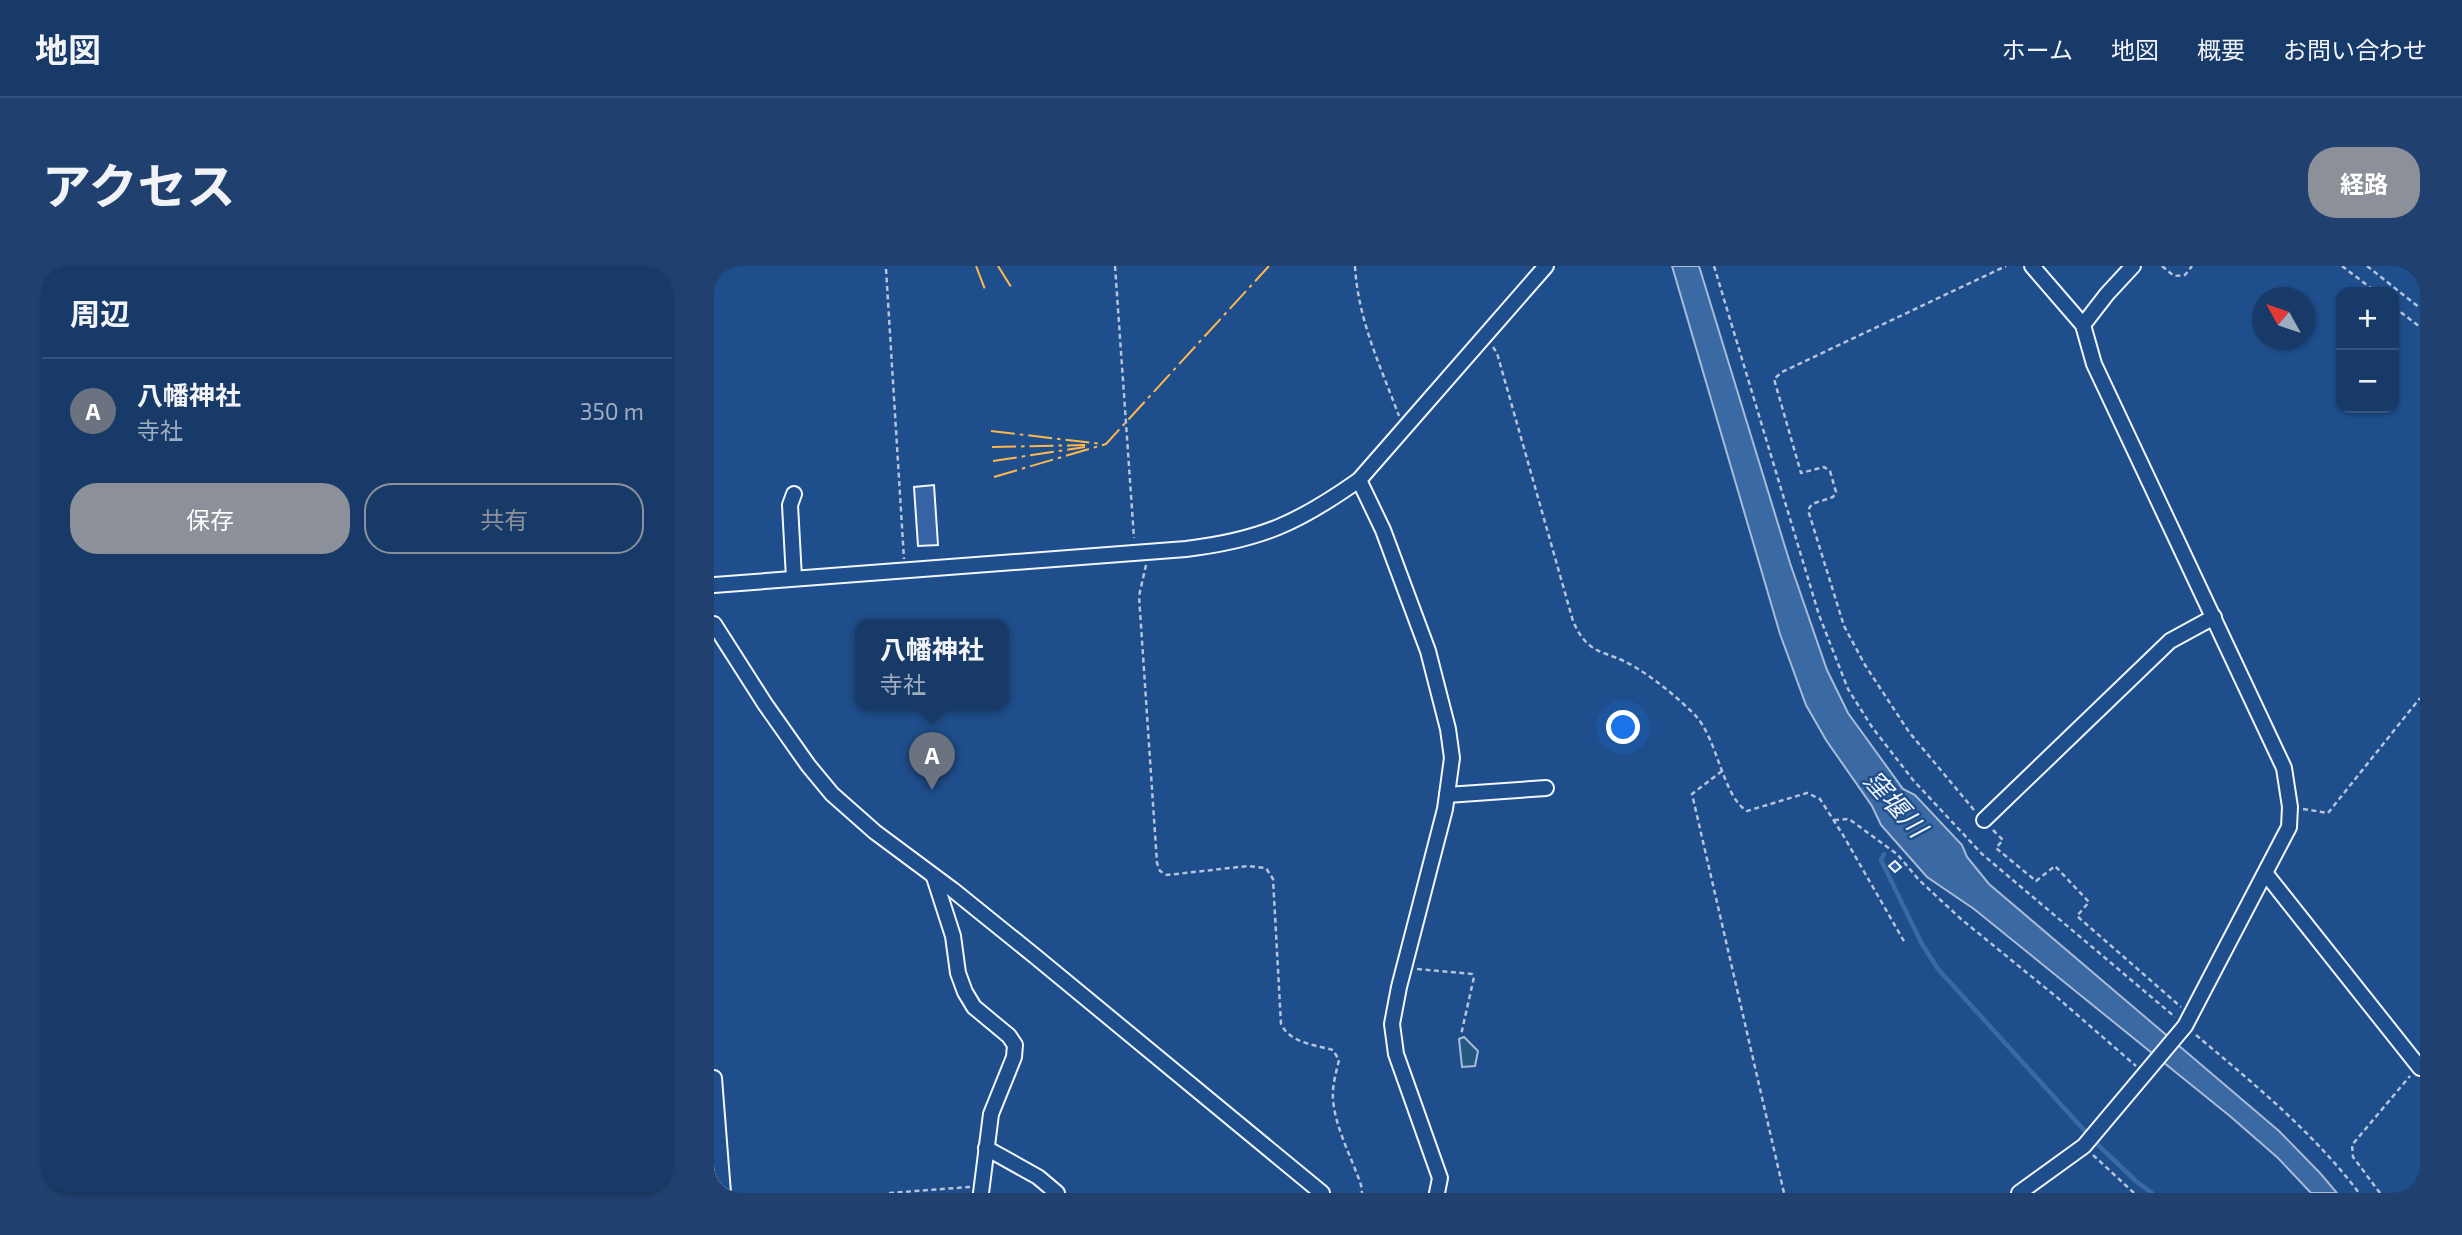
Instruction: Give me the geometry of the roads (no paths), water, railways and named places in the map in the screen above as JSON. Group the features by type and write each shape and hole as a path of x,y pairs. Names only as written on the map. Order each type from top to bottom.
{"street":[{"path":"714,585 1228,544 1262,534 1293,522 1359,480 1546,266"},
{"path":"2019,1193 2084,1146 2188,1021 2289,827 2290,807 2284,768 2094,364 2083,325 2032,266"},
{"path":"2083,325 2133,266"},
{"path":"1359,480 1383,530 1428,651 1448,729 1452,758 1447,794 1392,1024 1396,1054 1440,1178 1437,1193"},
{"path":"793,494 790,505 794,579"},
{"path":"1984,820 2170,641 2214,617"},
{"path":"714,624 765,704 832,794 875,832 1047,965 1322,1193"},
{"path":"1447,794 1546,788"},
{"path":"2266,874 2419,1067"},
{"path":"933,876 953,936 958,972 965,992 981,1015 1009,1036 1015,1045 1014,1057 991,1114 981,1190"},
{"path":"714,1078 723,1193"},
{"path":"986,1148 1038,1177 1057,1193"}],"water":[{"name":"窪堰川","path":"1672,266 1699,266 1790,563 1827,670 1848,713 1903,789 1915,795 1962,845 1967,857 1989,884 2279,1131 2337,1193 2311,1193 2278,1158 2231,1117 1974,909 1927,877 1881,825 1872,806 1826,740 1806,705 1780,634"}],"waterway":[{"path":"1884,854 1881,860 1922,944 1938,969 2085,1131"},
{"path":"2097,1144 2152,1193"}],"place":[{"name":"八幡神社","path":"932,790"}]}
